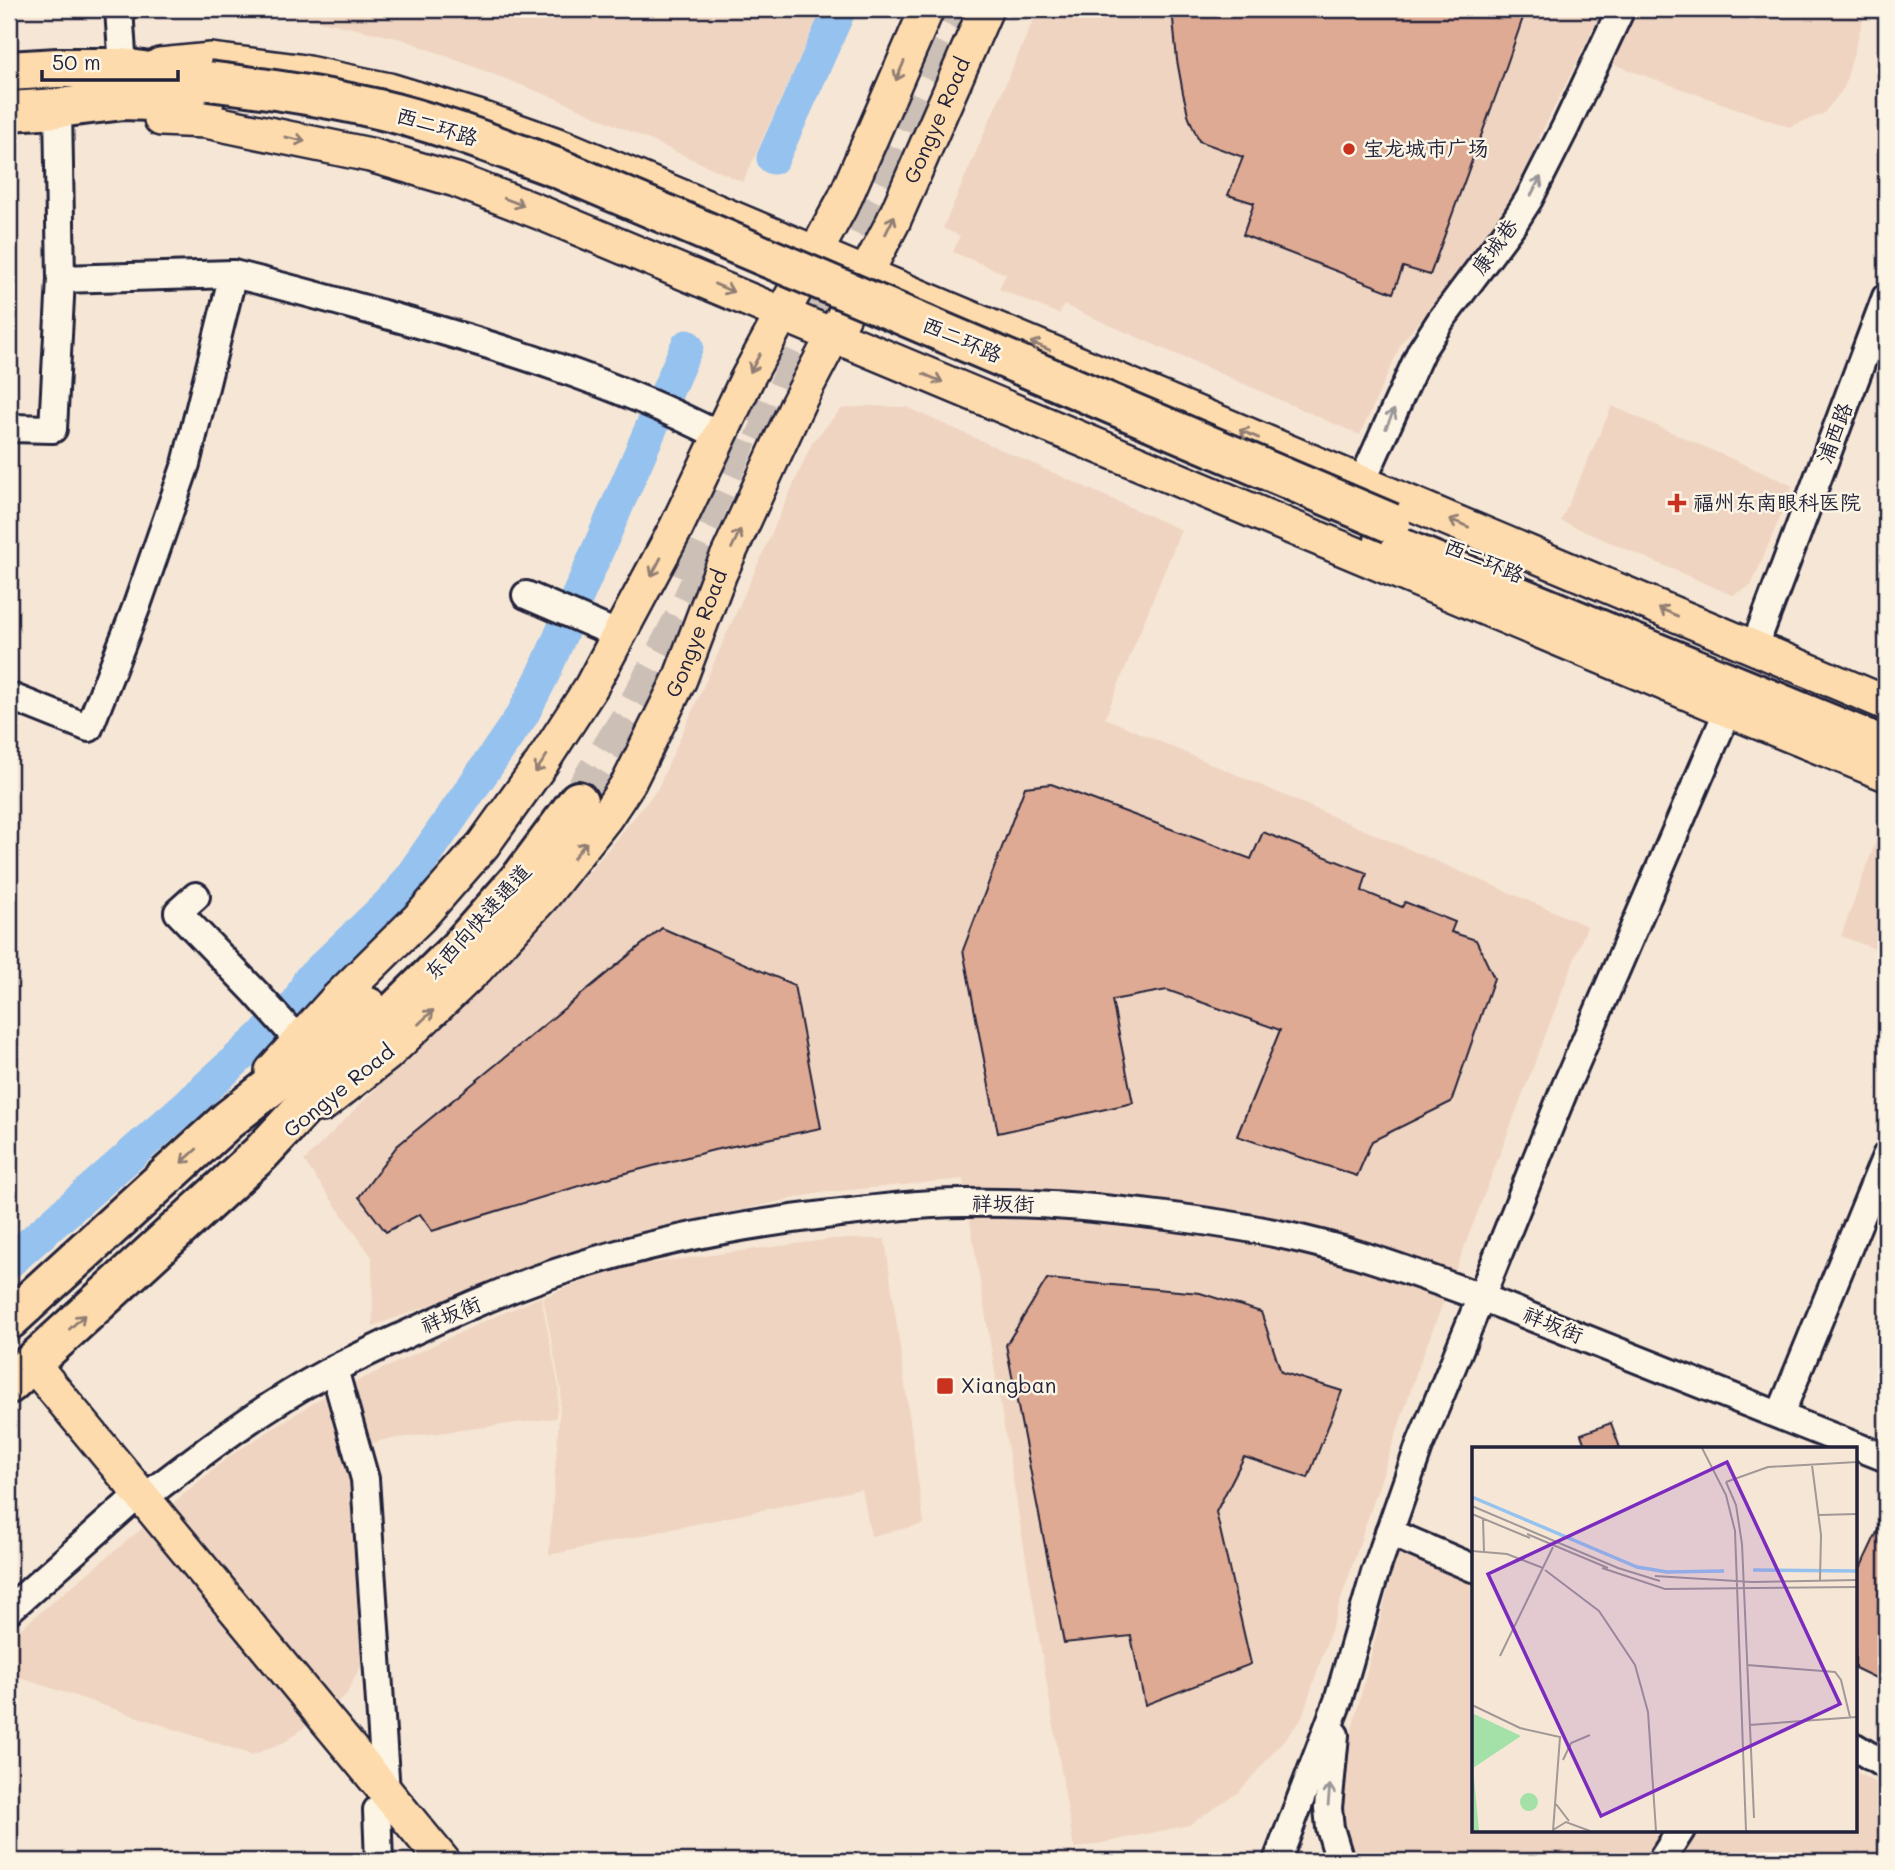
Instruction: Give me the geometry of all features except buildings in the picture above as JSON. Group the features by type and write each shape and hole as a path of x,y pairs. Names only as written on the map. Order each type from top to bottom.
{"highway":[{"name":"西二环路","path":"9,71 123,68 206,92"},
{"name":"西二环路","path":"9,111 206,92 294,91 381,110 469,136 557,168 1387,532 1886,747"},
{"name":"西二环路","path":"1387,532 1886,725"},
{"name":"东西向快速通道","path":"362,1028 465,941 523,875 568,794"},
{"name":"Gongye Road","path":"21,1374 260,1154 362,1028"},
{"path":"9,1320 228,1120 362,1028"}],"main road":[{"path":"228,1120 292,1033 336,1000 421,916 483,845 540,767 592,687 677,528 747,379 845,198 927,9"},
{"name":"Gongye Road","path":"260,1154 386,1055 477,968 544,895 605,818 629,782 680,679 720,573 798,403 892,222 986,9"},
{"path":"123,68 211,60 298,71 388,90 478,117 566,148 1886,703"},
{"path":"58,108 121,117 206,121 346,150 456,180 834,334 971,394 1886,774"},
{"path":"21,1374 136,1501 382,1801 443,1861"},
{"path":"382,1801 418,1861"}],"street":[{"path":"119,9 123,68"},
{"name":"康城巷","path":"1362,482 1421,351 1529,199 1620,9"},
{"path":"9,428 53,429 61,279 58,108"},
{"path":"61,279 233,274 268,282 459,335 572,372 650,402 720,436"},
{"path":"9,696 89,728 136,608 186,464 233,274"},
{"name":"浦西路","path":"1754,648 1886,297"},
{"path":"537,600 619,635"},
{"path":"1277,1861 1338,1701 1375,1573 1419,1447 1565,1088 1728,710"},
{"path":"196,896 178,912 292,1033"},
{"path":"1780,1415 1886,1156"},
{"name":"祥坂街","path":"9,1610 136,1501 254,1417 334,1369 464,1308 596,1260 741,1226 917,1205 1082,1207 1235,1226 1336,1248 1481,1297 1886,1458"},
{"path":"334,1369 365,1479 382,1801 379,1861"},
{"path":"1389,1532 1472,1568"},
{"path":"1338,1701 1328,1808 1330,1828 1340,1861"},
{"path":"1856,1748 1886,1766"},
{"path":"1661,1861 1680,1832"}],"shaded area":[{"path":"265,9 822,9 743,182 560,100 402,39"},
{"path":"1038,9 1603,9 1539,138 1550,144 1503,223 1402,342 1360,435 1064,305 1059,314 999,289 1006,274 953,252 960,236 943,228"},
{"path":"1639,9 1866,9 1844,88 1823,114 1789,127 1612,64"},
{"path":"869,406 906,407 1181,530 1105,718 1587,926 1418,1368 1301,1720 1239,1792 1189,1825 1083,1847 1074,1848 963,1179 819,1193 624,1235 373,1326 372,1257 304,1161 583,879 657,790 812,443 841,409"},
{"name":"福州东南眼科医院","path":"1612,406 1793,486 1751,586 1732,595 1561,521"},
{"path":"1886,814 1886,953 1841,936"},
{"path":"833,1239 885,1239 924,1524 871,1536 862,1489 549,1555 561,1390 543,1297 621,1267"},
{"path":"541,1297 559,1389 556,1418 383,1440 353,1449 371,1645 346,1695 285,1742 252,1755 9,1674 9,1638 231,1455 323,1397"},
{"path":"1398,1550 1472,1583 1472,1832 1669,1832 1651,1861 1355,1861 1339,1830 1345,1757"},
{"path":"1856,1772 1886,1789 1886,1861 1680,1861 1698,1832 1856,1832"}],"waterway":[{"path":"773,158 840,9"},
{"path":"9,1262 297,1004 309,980 398,895 523,714 544,673 687,346"}],"tunnel":[{"path":"763,442 956,9"},
{"path":"677,576 757,397"},
{"path":"578,801 635,710 684,617 714,551"}],"place":[{"name":"宝龙城市广场","path":"1349,149"},
{"name":"福州东南眼科医院","path":"1677,503"},
{"name":"Xiangban","path":"945,1386"}]}
